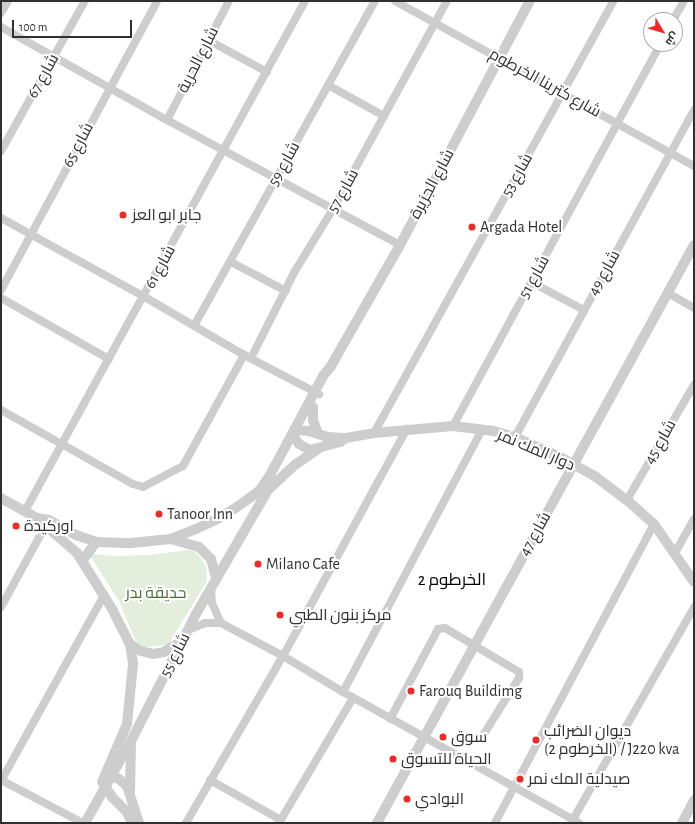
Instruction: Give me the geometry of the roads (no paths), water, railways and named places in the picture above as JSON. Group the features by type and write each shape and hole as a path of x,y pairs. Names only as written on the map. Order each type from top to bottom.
{"street":[{"path":"1,13 8,1"},
{"name":"شارع 67","path":"1,152 85,1"},
{"name":"شارع 65","path":"1,290 157,1"},
{"name":"شارع الحرية","path":"167,120 229,1"},
{"name":"شارع 61","path":"25,511 267,72 304,1"},
{"name":"شارع 59","path":"194,326 375,1"},
{"name":"شارع كترينا الخرطوم","path":"395,1 694,166"},
{"name":"شارع 57","path":"62,443 138,487 142,487 179,470 187,461 286,291 295,271 334,209 447,1"},
{"name":"شارع الجزيرة","path":"296,433 313,407 323,376 331,366 400,245 530,1"},
{"name":"شارع 53","path":"374,433 613,1"},
{"path":"678,12 684,1"},
{"path":"1,27 167,120 400,245"},
{"path":"208,40 267,72"},
{"name":"شارع 51","path":"453,426 656,52"},
{"path":"328,85 384,116"},
{"name":"شارع 49","path":"515,437 694,110"},
{"path":"1,218 317,393"},
{"name":"شارع 47","path":"377,823 694,245"},
{"path":"231,262 286,291"},
{"path":"531,282 584,310"},
{"path":"668,293 694,308"},
{"path":"1,298 109,359"},
{"name":"شارع 45","path":"627,500 694,384"},
{"name":"شارع الجزيرة","path":"265,488 317,393"},
{"path":"313,407 313,420 318,434"},
{"path":"1,410 62,443"},
{"name":"دوار المك نمر","path":"171,539 217,519 265,488 318,449 346,438 374,433 453,426 515,437 562,458 596,477 627,500 654,524 694,582"},
{"path":"186,823 283,656 407,430"},
{"path":"342,692 482,430"},
{"path":"296,433 346,438"},
{"path":"296,433 307,450 318,449"},
{"name":"شارع 55","path":"81,822 93,809 107,780 131,741 186,634 265,488"},
{"path":"1,498 47,523 96,542 131,543 171,539 200,546 210,559 214,582 212,603 221,623"},
{"path":"675,553 694,519"},
{"path":"47,523 83,560 104,595 130,644 133,664 128,720 125,734 107,780 81,822 1,780 104,595"},
{"path":"1,606 47,523"},
{"path":"496,823 654,524"},
{"path":"83,560 87,552 96,542"},
{"path":"130,644 141,651 159,653 173,648 186,634 205,623 221,623 283,656 342,692 575,822 694,607"},
{"path":"390,719 438,629 446,628 519,672 519,678 482,737"},
{"path":"210,780 280,821 353,698"},
{"path":"130,793 131,741"},
{"path":"107,780 123,782 130,793 139,823"},
{"path":"107,780 116,801 127,812 132,823"},
{"path":"682,823 694,800"},
{"path":"93,809 104,802 116,801"}],"place":[{"name":"جابر ابو العز","path":"123,215"},
{"name":"Argada Hotel","path":"472,227"},
{"name":"Tanoor Inn","path":"159,514"},
{"name":"اوركيدة","path":"16,526"},
{"name":"Milano Cafe","path":"258,564"},
{"name":"مركز بنون الطبي","path":"280,615"},
{"name":"Farouq Buildimg","path":"411,691"},
{"name":"سوق","path":"443,737"},
{"name":"ديوان الضرائب (الخرطوم 2) / J220 kva","path":"536,740"},
{"name":"الحياة للتسوق","path":"393,759"},
{"name":"صيدلية المك نمر","path":"520,779"},
{"name":"البوادي","path":"407,799"}],"district":[{"name":"الخرطوم 2","path":"452,580"}],"park label":[{"name":"حديقة بدر","path":"156,593"}]}
